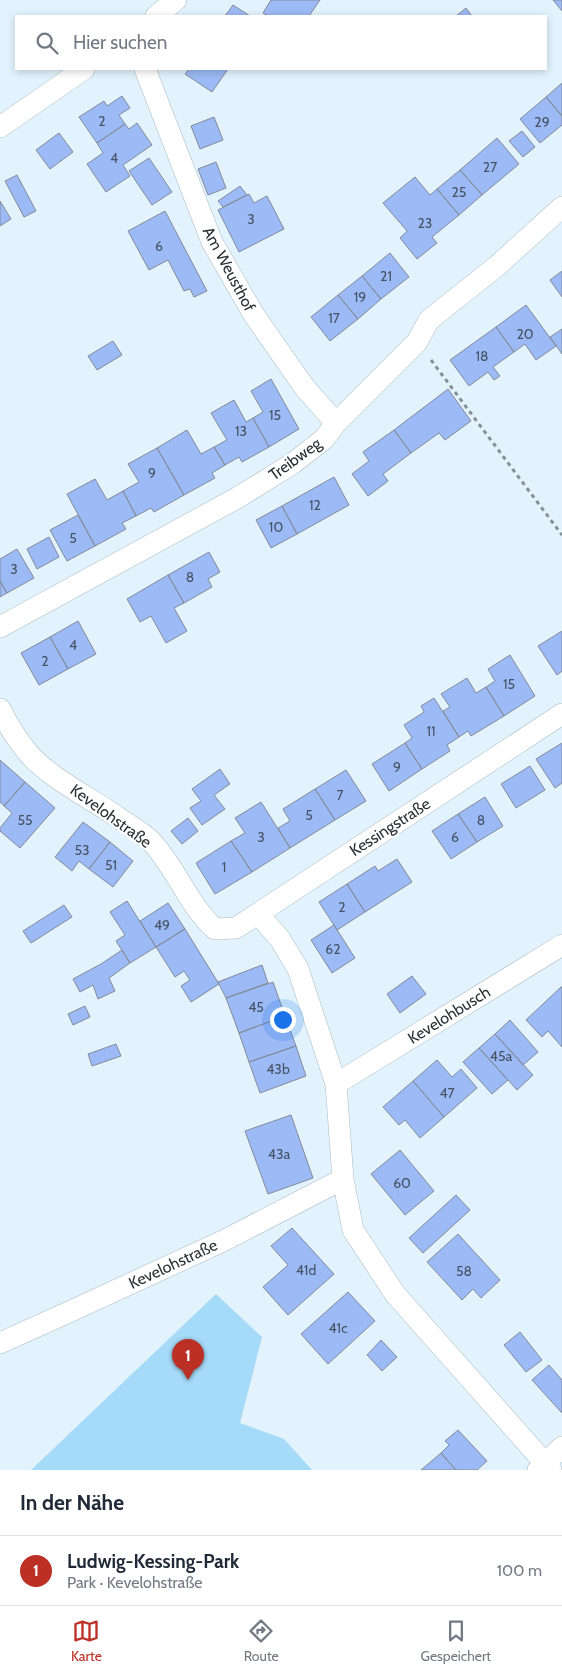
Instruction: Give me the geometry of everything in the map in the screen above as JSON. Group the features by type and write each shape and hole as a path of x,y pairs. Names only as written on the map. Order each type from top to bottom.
{"street":[{"path":"157,15 176,0"},
{"path":"0,127 83,70"},
{"name":"Am Weusthof","path":"145,70 212,242 254,316 305,388 336,423"},
{"name":"Treibweg","path":"0,627 237,498 300,458 324,439 336,423 417,342 429,320 496,266 562,206"},
{"name":"Kevelohstraße","path":"0,709 10,728 30,755 61,781 94,801 150,840 174,871 203,918 215,929"},
{"name":"Kessingstraße","path":"215,929 236,928 562,714"},
{"path":"258,914 280,939 298,969 336,1084 343,1179 353,1230 395,1294 545,1468 562,1447"},
{"name":"Kevelohbusch","path":"336,1084 562,945"},
{"name":"Kevelohstraße","path":"0,1342 216,1244 343,1179"}],"path":[{"path":"417,342 562,535"}],"shaded area":[{"path":"216,1294 262,1337 240,1423 284,1439 312,1470 31,1470"}],"building":[{"path":"271,0 320,0 310,15 266,15 263,13"},
{"path":"553,0 562,0 562,11"},
{"path":"233,5 248,15 226,15"},
{"path":"466,8 471,15 457,15"},
{"path":"188,70 227,70 212,92 185,74"},
{"path":"562,83 562,116 546,97"},
{"path":"122,96 130,108 119,115 125,124 97,143 79,117 104,101 107,106"},
{"path":"546,97 562,116 562,125 540,143 520,119"},
{"path":"214,117 223,140 200,149 191,126"},
{"path":"137,123 152,145 123,165 130,176 106,192 87,164 103,153 97,143 125,124 129,129"},
{"path":"522,131 535,147 523,157 509,141"},
{"path":"59,133 73,152 50,169 36,150"},
{"path":"497,138 519,164 482,195 460,170"},
{"path":"149,158 172,192 152,205 129,171"},
{"path":"216,162 226,188 208,195 198,169"},
{"path":"460,170 482,195 459,215 437,189"},
{"path":"17,175 36,211 24,217 5,181"},
{"path":"415,177 430,195 437,189 459,215 432,237 437,243 417,259 400,238 407,231 383,203"},
{"path":"240,186 247,195 223,207 218,201"},
{"path":"249,194 254,203 267,196 284,229 239,252 218,210"},
{"path":"0,201 11,219 0,226"},
{"path":"165,211 207,291 194,297 190,289 184,291 168,260 149,270 128,231"},
{"path":"390,253 409,277 381,299 362,276"},
{"path":"562,271 562,297 550,280"},
{"path":"362,276 381,299 358,319 338,295"},
{"path":"338,295 358,319 330,341 311,317"},
{"path":"526,305 556,346 536,360 525,344 514,352 496,327"},
{"path":"496,327 514,352 493,367 500,376 494,380 488,372 469,386 450,360"},
{"path":"562,329 562,354 550,337"},
{"path":"113,341 122,355 97,370 88,356"},
{"path":"271,379 299,429 269,447 253,418 263,412 251,391"},
{"path":"448,389 471,421 445,440 439,433 411,453 394,430"},
{"path":"234,400 246,422 253,418 269,447 242,462 239,457 225,465 214,447 227,440 211,413"},
{"path":"187,430 201,454 214,447 225,465 212,473 215,478 184,495 157,448"},
{"path":"394,430 411,453 383,474 388,481 368,496 352,474 369,461 363,452"},
{"path":"157,448 184,495 154,512 151,508 136,516 123,491 139,482 128,464"},
{"path":"334,477 349,505 297,534 282,506"},
{"path":"95,479 107,500 123,491 136,516 122,523 126,529 95,546 67,494"},
{"path":"282,506 297,534 271,548 256,520"},
{"path":"78,515 95,546 67,561 50,530"},
{"path":"49,537 59,557 37,569 27,549"},
{"path":"17,549 34,578 7,593 0,581 0,559"},
{"path":"209,552 220,572 208,579 212,587 184,603 168,575"},
{"path":"168,575 184,603 174,608 187,631 166,643 151,616 140,622 127,599"},
{"path":"0,581 7,593 0,597"},
{"path":"78,621 96,654 68,669 50,637"},
{"path":"562,631 562,671 557,675 538,646"},
{"path":"50,637 68,669 39,685 21,653"},
{"path":"510,655 535,696 504,716 486,687 495,681 488,669"},
{"path":"467,678 476,693 486,687 504,716 471,736 468,731 459,737 443,711 450,707 441,694"},
{"path":"434,698 459,737 447,745 450,751 422,769 405,743 412,738 404,725 424,712 421,706"},
{"path":"405,743 422,769 389,791 372,764"},
{"path":"562,743 562,783 555,788 536,759"},
{"path":"0,760 25,782 4,806 0,802"},
{"path":"530,766 545,790 516,808 501,784"},
{"path":"220,769 230,784 214,795 225,809 202,825 190,808 201,801 192,789"},
{"path":"346,770 366,801 335,820 315,789"},
{"path":"25,782 55,808 20,848 0,831 0,828 12,813 4,806"},
{"path":"315,789 335,820 290,848 278,828 290,821 283,809"},
{"path":"485,797 503,826 477,842 458,814"},
{"path":"261,802 290,848 252,872 231,841 245,833 235,818"},
{"path":"458,814 477,842 451,859 432,831"},
{"path":"188,818 198,831 182,844 171,831"},
{"path":"83,822 110,842 89,869 79,861 72,871 55,857"},
{"path":"231,841 252,872 215,894 196,863"},
{"path":"110,842 133,861 113,887 89,869"},
{"path":"397,859 412,882 365,912 347,884 375,866 378,871"},
{"path":"347,884 365,912 337,930 319,902"},
{"path":"127,901 156,947 130,963 116,941 125,935 110,912"},
{"path":"168,903 185,929 156,947 140,921"},
{"path":"64,905 72,917 31,943 23,931"},
{"path":"334,925 355,958 332,973 311,940"},
{"path":"185,929 219,984 191,1002 181,986 190,980 184,971 175,977 156,947"},
{"path":"122,950 130,963 109,978 115,991 98,999 93,985 80,992 73,979"},
{"path":"262,965 268,983 226,998 218,982"},
{"path":"412,976 426,994 400,1013 387,994"},
{"path":"273,982 285,1016 239,1033 226,998"},
{"path":"561,987 562,1047 548,1031 542,1037 526,1020"},
{"path":"85,1006 90,1017 73,1025 68,1014"},
{"path":"285,1016 296,1046 249,1062 239,1033"},
{"path":"510,1020 538,1052 523,1065 495,1034"},
{"path":"495,1034 533,1075 517,1090 479,1048"},
{"path":"116,1044 121,1056 92,1066 88,1054"},
{"path":"296,1046 306,1076 260,1093 249,1062"},
{"path":"479,1048 508,1080 492,1094 463,1062"},
{"path":"437,1060 452,1077 461,1069 477,1088 444,1117 413,1081"},
{"path":"413,1081 444,1117 420,1138 405,1120 399,1125 383,1107"},
{"path":"291,1115 313,1178 268,1194 245,1131"},
{"path":"400,1150 434,1191 405,1215 371,1174"},
{"path":"456,1195 470,1210 423,1253 409,1238"},
{"path":"292,1228 334,1274 288,1315 263,1287 288,1265 271,1246"},
{"path":"458,1234 500,1280 481,1298 473,1289 462,1300 427,1262"},
{"path":"348,1292 375,1321 328,1364 301,1334"},
{"path":"520,1332 542,1360 526,1372 504,1345"},
{"path":"381,1340 397,1357 382,1371 367,1355"},
{"path":"549,1365 562,1380 562,1413 532,1380"},
{"path":"458,1430 487,1461 477,1470 456,1470 441,1453 449,1445 445,1441"},
{"path":"441,1453 456,1470 421,1470"}],"place":[{"name":"Ludwig-Kessing-Park","path":"188,1380"}]}
